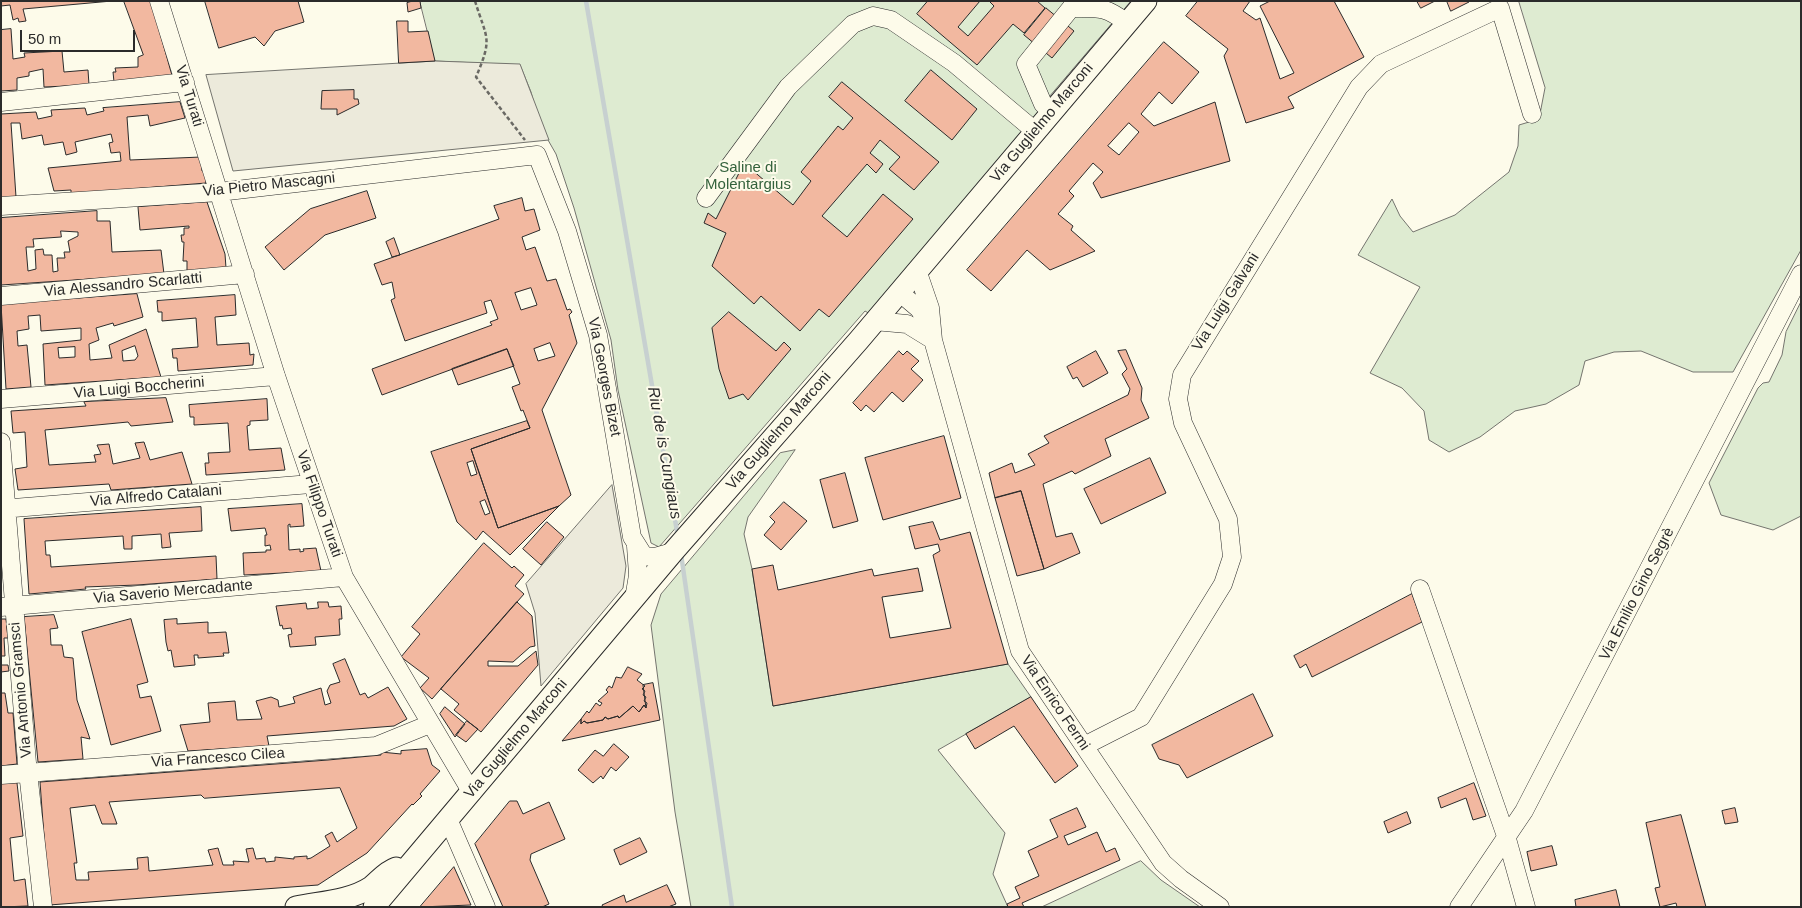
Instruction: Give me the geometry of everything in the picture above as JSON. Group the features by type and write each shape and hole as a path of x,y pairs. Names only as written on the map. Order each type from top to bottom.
{"main road":[{"name":"Via Guglielmo Marconi","path":"374,907 639,593 664,554 761,452 1146,1"},
{"name":"Via Guglielmo Marconi","path":"357,907 370,899 412,861"},
{"path":"296,907 342,898 371,887 388,871 412,861"}],"street":[{"name":"Via Turati","path":"159,1 219,192"},
{"name":"Via Luigi Galvani","path":"1084,746 1141,717 1223,584 1232,557 1228,519 1183,423 1178,399 1182,375 1359,87 1381,64 1499,5 1532,114"},
{"path":"1052,112 1043,104 1026,64 1071,8 1093,8 1113,11 1127,23"},
{"path":"706,198 788,87 853,24 874,16 891,20 954,63 1035,131"},
{"path":"1,102 184,82"},
{"name":"Via Pietro Mascagni","path":"1,206 219,192 536,155"},
{"name":"Via Georges Bizet","path":"536,155 567,231 598,335 632,537 636,546 639,593"},
{"name":"Via Filippo Turati","path":"219,192 276,376 344,578 472,793"},
{"name":"Via Enrico Fermi","path":"917,270 930,308 932,335 1020,650 1163,863 1181,880 1220,907"},
{"name":"Via Alessandro Scarlatti","path":"1,296 245,274"},
{"name":"Via Emilio Gino Segrè","path":"1459,907 1524,812 1801,274"},
{"path":"898,292 919,309 932,335"},
{"path":"874,321 907,324 932,335"},
{"name":"Via Luigi Boccherini","path":"1,399 276,376"},
{"name":"Via Antonio Gramsci","path":"1,442 8,606 43,907"},
{"name":"Via Alfredo Catalani","path":"4,509 311,484"},
{"path":"636,546 644,556 664,554"},
{"name":"Via Saverio Mercadante","path":"8,606 344,578"},
{"path":"1420,589 1507,839 1526,907"},
{"name":"Via Francesco Cilea","path":"1,775 376,746 430,724"},
{"path":"448,820 486,907"}],"path":[{"path":"475,1 488,36 487,51 476,77 536,155"}],"green space":[{"name":"Saline di Molentargius","path":"420,1 1131,1 1043,104 1030,125 870,314 865,311 659,547 651,543 618,390 611,340 574,208 556,154 540,126 531,92 520,65 435,61"},
{"path":"1519,1 1801,1 1801,250 1733,372 1693,372 1641,351 1614,352 1585,361 1579,385 1546,404 1515,411 1480,437 1449,452 1429,440 1424,411 1402,388 1370,373 1420,287 1358,255 1392,199 1400,216 1413,232 1455,215 1509,172 1518,146 1519,125 1539,119 1545,88"},
{"path":"1801,302 1801,516 1773,530 1721,515 1709,483 1758,388 1763,383 1769,382 1782,355 1786,332"},
{"path":"795,450 748,517 744,534 752,569 773,706 1008,664 1031,697 938,750 1005,833 993,874 1008,907 691,907 675,812 651,625 661,594 780,453"},
{"path":"1141,861 1161,880 1200,907 1042,907"}],"shaded area":[{"path":"435,61 520,64 549,140 233,171 206,75"},
{"path":"612,485 626,566 623,588 541,686 535,613 526,584"}],"building":[{"path":"1,1 112,1 23,9 26,21 19,22 18,18 13,20 10,5 1,6"},
{"path":"124,1 151,1 173,79 114,82 113,72 116,72 115,68 138,67 138,57 143,55"},
{"path":"205,1 298,1 304,22 275,31 264,46 255,37 219,48"},
{"path":"420,1 421,8 408,12 407,3"},
{"path":"928,1 980,1 958,27 968,36 994,6 989,1 1037,1 1045,8 1024,33 1013,24 977,65 917,14"},
{"path":"1198,1 1250,1 1243,11 1256,20 1260,18 1280,79 1294,73 1260,6 1270,1 1334,1 1364,57 1288,97 1294,108 1246,123 1224,56 1228,49 1186,16"},
{"path":"1417,1 1435,1 1421,8"},
{"path":"1447,1 1469,1 1469,2 1451,11"},
{"path":"1046,8 1074,31 1052,58 1024,35"},
{"path":"397,21 408,21 408,32 428,31 435,61 399,63"},
{"path":"11,29 13,59 25,57 24,53 62,51 64,72 88,70 89,85 44,87 43,69 29,72 29,76 17,78 17,90 1,91 1,30"},
{"path":"1164,42 1199,72 1172,104 1159,92 1141,114 1154,126 1215,102 1230,161 1101,198 1093,183 1103,172 1093,163 1069,191 1074,196 1058,214 1073,226 1071,230 1095,251 1050,270 1027,250 991,291 967,270","holes":["1129,123 1139,132 1119,155 1108,146"]},
{"path":"931,70 977,109 952,140 905,101"},
{"path":"842,82 939,162 914,190 889,169 900,157 880,140 870,153 883,164 876,173 867,164 822,216 847,237 883,194 913,219 829,317 819,309 800,331 761,296 754,304 712,266 726,233 704,223 708,213 716,219 744,163 793,205 811,181 801,172 838,126 843,130 853,118 829,97"},
{"path":"354,90 354,99 358,99 359,104 337,115 337,109 321,109 322,91"},
{"path":"180,102 185,118 150,126 148,115 127,117 130,160 201,157 202,171 205,170 206,183 71,194 71,190 54,191 48,168 121,161 120,152 111,153 109,143 113,142 111,134 75,142 77,152 66,155 63,142 44,145 42,135 22,139 20,123 11,123 16,197 1,198 1,114 36,112 38,119 52,116 51,110 85,108 87,115 104,111 103,108"},
{"path":"367,191 376,218 325,235 284,270 265,247 310,209"},
{"path":"522,198 525,211 534,209 540,230 522,237 526,250 535,247 547,281 556,279 567,310 570,309 572,312 569,315 577,343 542,410 571,495 559,506 498,528 471,449 530,428 512,387 520,384 507,349 382,395 372,369 492,325 490,322 498,319 491,300 484,302 487,313 405,341 391,300 395,298 392,282 382,285 374,264 499,219 494,206","holes":["531,288 537,305 521,310 515,293","550,343 555,356 538,361 534,349"]},
{"path":"207,202 225,254 226,268 187,271 187,261 183,261 184,242 182,242 181,235 184,235 184,228 189,228 189,226 140,230 138,207"},
{"path":"97,211 97,221 110,221 112,252 161,250 164,274 1,285 1,218","holes":["61,231 78,232 78,236 68,241 70,252 64,252 65,258 57,258 58,271 53,272 52,255 44,255 43,249 35,250 36,269 28,271 26,247 34,247 33,239 61,237"]},
{"path":"394,238 400,255 392,257 386,242"},
{"path":"137,294 143,317 114,326 113,323 96,328 99,340 89,344 90,360 112,358 109,345 146,329 161,377 45,385 43,344 81,340 81,328 41,331 40,315 28,316 29,329 17,331 18,346 27,345 31,387 6,389 1,304","holes":["135,346 138,356 135,360 123,361 122,351","75,347 75,357 59,358 58,348"]},
{"path":"235,295 236,315 215,317 217,345 249,343 250,355 254,354 253,365 178,371 177,358 173,358 172,349 198,347 196,318 162,321 162,312 158,312 157,301"},
{"path":"729,312 776,351 784,342 791,349 748,400 743,394 729,399 719,369 712,328"},
{"path":"507,349 514,366 458,385 452,369"},
{"path":"1126,350 1142,388 1141,400 1149,418 1105,439 1111,456 1075,474 1072,471 1043,484 1056,537 1072,533 1080,553 1044,569 1021,491 995,498 989,473 1012,463 1015,473 1035,465 1028,454 1049,443 1044,436 1128,395 1130,389 1122,374 1127,369 1118,351"},
{"path":"899,351 903,355 907,351 919,361 911,369 923,380 903,402 892,392 874,412 866,405 861,411 853,403"},
{"path":"1096,351 1108,373 1083,387 1077,377 1073,379 1067,367"},
{"path":"166,398 173,422 131,426 128,422 45,430 49,465 96,462 94,455 101,454 97,445 109,444 113,464 140,458 135,443 144,442 150,460 182,452 192,484 111,490 109,484 18,490 15,469 27,467 25,432 13,433 11,411 86,406 84,402"},
{"path":"267,399 268,420 250,421 250,425 247,426 249,450 281,448 285,470 206,475 205,463 209,463 208,453 230,452 228,423 194,425 194,417 190,417 189,405"},
{"path":"527,421 530,428 471,449 498,528 559,506 510,555 483,531 476,540 457,522 431,452","holes":["473,461 477,474 471,476 467,463","485,500 490,513 485,515 480,502"]},
{"path":"944,436 961,498 883,520 865,458"},
{"path":"1150,458 1166,493 1101,524 1084,489"},
{"path":"845,473 858,521 833,528 820,480"},
{"path":"1021,491 1044,569 1017,576 995,498"},
{"path":"784,502 807,521 781,550 764,535 775,522 770,517"},
{"path":"302,504 304,526 290,527 290,524 288,525 289,550 300,549 300,552 304,551 303,549 316,548 321,571 244,575 243,553 266,552 266,550 271,550 270,545 265,546 265,535 267,535 265,528 231,531 228,509"},
{"path":"201,507 202,531 169,533 171,547 162,548 161,534 132,536 132,549 124,549 123,536 45,541 46,555 50,555 51,567 216,556 217,579 85,587 86,589 29,594 24,519"},
{"path":"547,522 564,537 541,565 523,549"},
{"path":"933,522 940,540 970,532 1008,664 773,706 752,569 773,565 778,590 872,569 874,576 918,568 923,591 882,597 890,638 951,628 933,555 940,551 938,544 915,549 909,527"},
{"path":"484,543 512,568 514,566 524,575 515,586 524,594 432,699 420,688 429,678 401,657 420,634 412,627"},
{"path":"1412,594 1422,622 1312,677 1306,664 1300,668 1294,656"},
{"path":"318,602 328,602 329,607 341,606 342,619 339,619 340,635 315,637 316,645 290,647 288,635 292,634 291,628 283,629 282,625 280,626 276,606 306,603 307,609 318,608"},
{"path":"517,602 532,616 535,646 530,647 513,662 488,661 488,666 518,666 536,651 538,665 481,732 454,710 459,704 441,689"},
{"path":"54,615 58,628 50,629 51,645 62,645 64,657 73,658 77,700 90,739 81,737 83,759 38,762 24,617"},
{"path":"1,619 6,619 8,638 4,638 5,656 1,656"},
{"path":"131,619 148,682 137,685 140,698 151,696 161,731 111,745 82,632"},
{"path":"177,619 177,624 208,622 208,633 226,632 229,653 223,653 224,656 198,658 198,655 194,655 195,665 174,667 171,650 168,651 166,642 164,620"},
{"path":"345,659 360,695 365,693 368,698 388,687 407,719 394,726 267,736 269,746 188,751 180,725 210,722 208,703 235,701 237,720 262,719 256,701 271,697 278,700 279,707 295,703 293,697 321,688 325,705 331,703 327,691 330,685 340,682 333,664"},
{"path":"1,665 8,665 9,671 1,672"},
{"path":"628,667 642,674 637,680 645,686 642,689 645,691 643,695 646,697 644,701 647,703 646,708 644,705 639,712 633,706 619,718 618,716 608,719 605,717 603,720 587,723 584,721 581,724 581,719 587,711 589,713 596,703 600,706 602,703 598,701 608,692 606,690 609,686 612,688 616,677 621,678"},
{"path":"653,683 660,720 562,741 581,719 581,724 584,721 587,723 603,720 605,717 608,719 618,716 619,718 633,706 639,712 644,705 646,708 643,685"},
{"path":"1,693 5,693 8,713 13,713 17,764 1,766"},
{"path":"1253,694 1273,736 1187,778 1179,765 1159,759 1152,745"},
{"path":"1031,697 1078,766 1055,783 1014,726 975,749 966,734"},
{"path":"445,707 465,724 455,737 440,714"},
{"path":"467,721 478,729 466,742 456,735"},
{"path":"614,744 629,757 616,771 611,767 603,779 601,776 593,783 578,770 595,750 603,756"},
{"path":"427,749 432,765 440,771 420,794 422,796 412,804 367,853 318,885 49,905 40,782 328,760 381,755 381,752 401,754 401,751","holes":["340,788 357,828 337,842 332,832 325,836 330,846 307,859 307,856 294,857 294,859 275,857 275,861 266,862 265,858 256,859 253,848 246,849 249,862 233,861 234,865 223,865 218,848 208,850 213,865 149,871 148,857 137,858 138,869 88,872 89,880 76,880 74,863 77,863 70,808 95,805 102,824 117,824 109,802 201,795 204,798"]},
{"path":"17,783 23,836 10,838 14,881 25,879 28,906 1,907 1,784"},
{"path":"1474,783 1486,816 1473,820 1466,798 1441,808 1438,798"},
{"path":"510,801 517,801 523,814 549,802 565,839 531,854 530,860 549,904 542,907 503,907 475,844"},
{"path":"1077,808 1086,827 1064,836 1068,845 1097,832 1106,852 1115,848 1120,860 1022,903 1024,907 1008,907 1007,904 1020,898 1015,887 1039,876 1028,851 1058,837 1050,820"},
{"path":"1735,808 1738,822 1725,824 1722,811"},
{"path":"1407,812 1411,823 1388,833 1384,822"},
{"path":"1681,815 1706,907 1677,907 1676,903 1660,907 1655,888 1660,887 1646,823"},
{"path":"640,838 647,852 620,865 614,850"},
{"path":"1552,846 1557,865 1531,871 1527,852"},
{"path":"454,867 471,905 420,907"},
{"path":"667,885 676,904 668,907 603,907 602,905 624,895 626,902"},
{"path":"1616,890 1620,907 1576,907 1575,900"}],"waterway":[{"name":"Riu de is Cungiaus","path":"586,1 678,537"},
{"name":"Riu de is Cungiaus","path":"681,554 732,907"}]}
